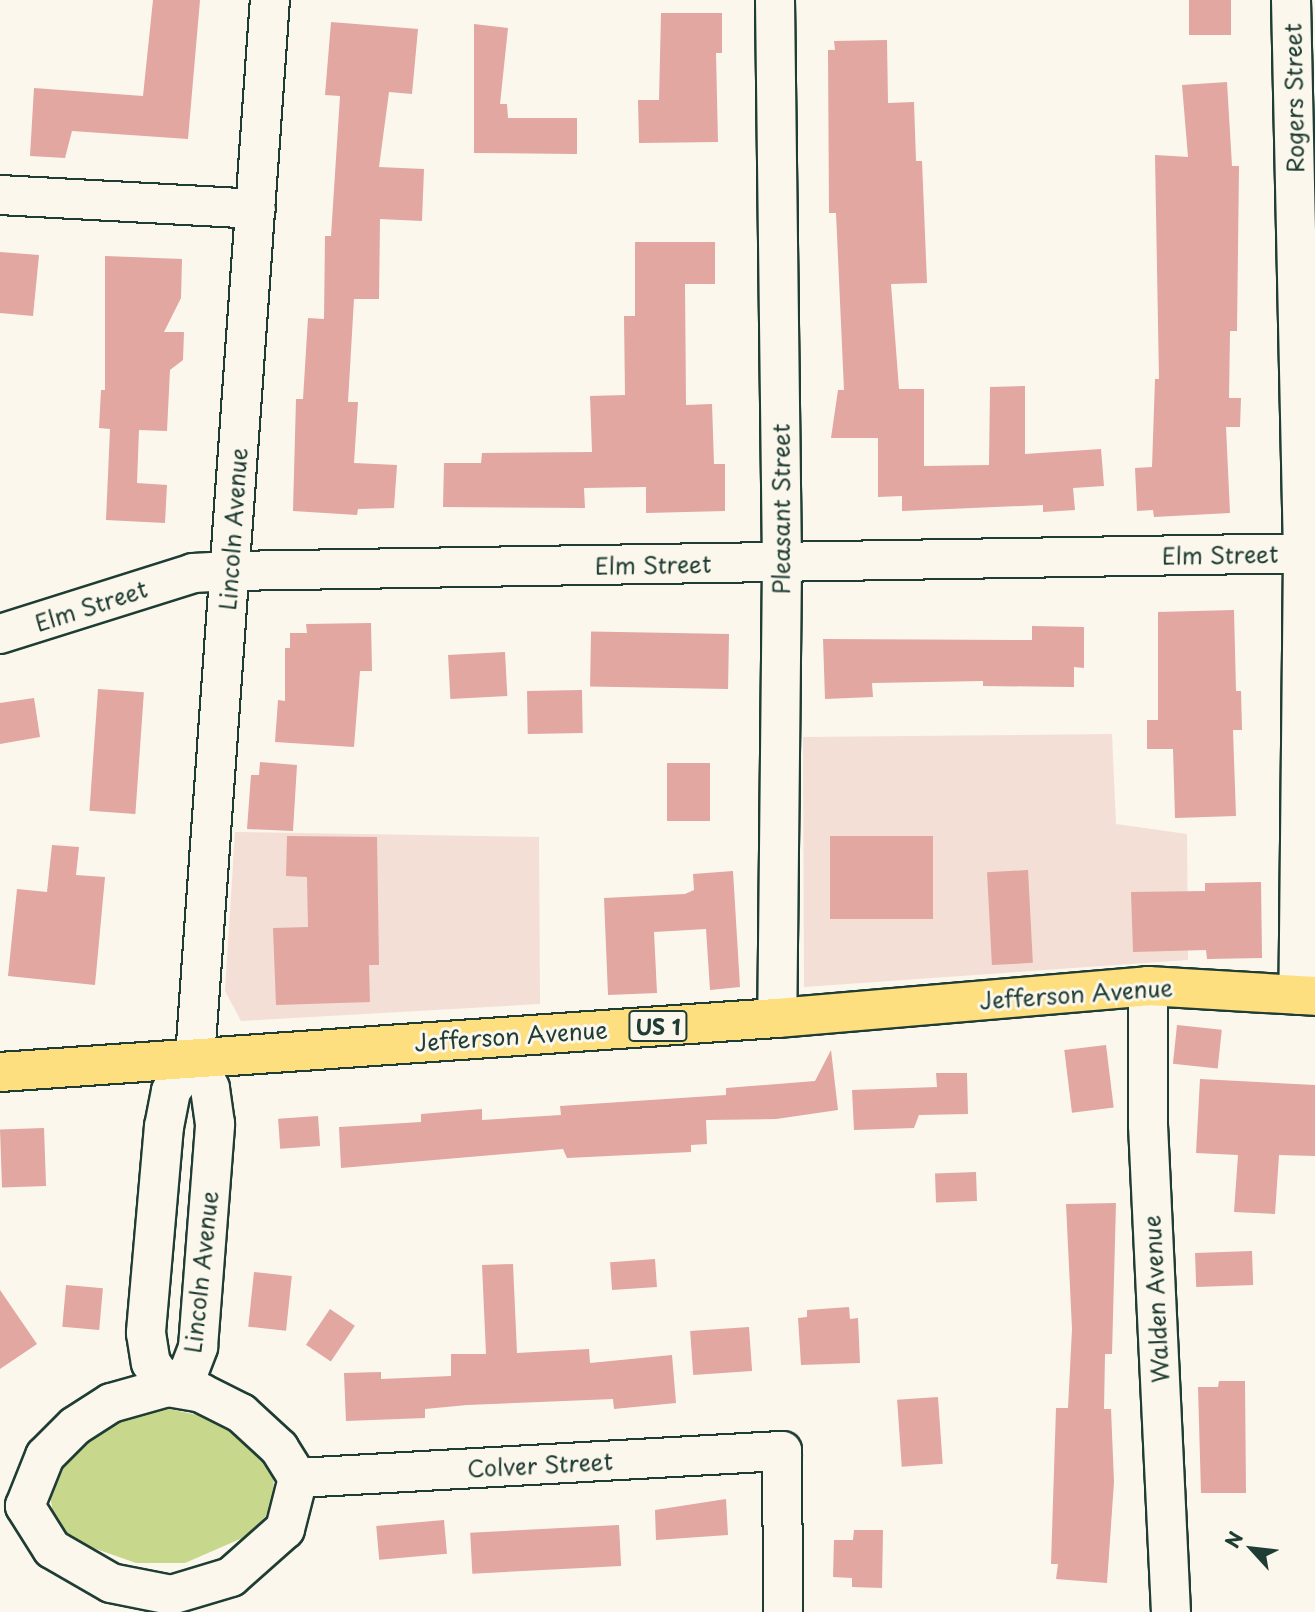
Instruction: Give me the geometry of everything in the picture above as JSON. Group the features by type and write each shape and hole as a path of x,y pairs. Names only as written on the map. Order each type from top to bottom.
{"main road":[{"name":"Jefferson Avenue","path":"0,1072 777,1017 1148,986 1306,995"}],"street":[{"name":"Lincoln Avenue","path":"195,1058 171,1090 164,1126 148,1305 146,1333 152,1363 168,1387 189,1371 198,1347 215,1124 210,1088 195,1058 270,0"},
{"name":"Pleasant Street","path":"775,0 782,563 777,1017"},
{"name":"Rogers Street","path":"1292,0 1309,553 1306,995"},
{"path":"0,195 256,209"},
{"name":"Elm Street","path":"0,634 193,573 1309,553"},
{"name":"Walden Avenue","path":"1148,986 1148,1125 1171,1612"},
{"path":"168,1387 201,1393 241,1413 279,1448 298,1478 285,1530 231,1577 172,1604 111,1583 52,1549 13,1507 45,1456 75,1426 111,1403 168,1387"},
{"name":"Colver Street","path":"298,1478 782,1451 783,1612"}],"shaded area":[{"path":"1112,734 1116,824 1187,834 1188,960 804,987 803,737"},
{"path":"235,832 539,837 540,1004 241,1021 225,991"}],"green space":[{"path":"169,1409 226,1421 273,1467 274,1496 266,1516 247,1536 185,1563 136,1563 79,1543 65,1532 53,1513 49,1489 54,1467 104,1424"}],"building":[{"path":"153,0 200,0 188,139 72,131 65,158 30,156 34,88 143,96"},
{"path":"1189,0 1231,0 1231,35 1189,35"},
{"path":"661,13 722,13 722,53 716,53 718,142 639,143 638,100 659,100"},
{"path":"331,22 418,29 412,94 389,92 379,167 424,169 422,221 380,219 379,299 354,299 348,402 358,402 354,463 397,465 394,508 358,509 357,515 293,511 296,399 303,399 308,318 324,319 325,236 331,236 340,96 325,95"},
{"path":"474,24 508,28 500,104 507,104 508,118 577,118 577,154 474,153"},
{"path":"887,40 888,103 914,102 916,161 922,161 927,283 891,284 899,389 924,389 924,466 989,465 990,387 1025,386 1025,454 1101,449 1104,486 1073,488 1075,510 1043,512 1043,505 902,511 902,496 878,497 878,438 831,438 838,390 844,390 836,213 829,213 828,50 835,50 834,41"},
{"path":"1227,82 1232,166 1239,166 1237,331 1230,331 1229,398 1241,398 1240,427 1226,427 1230,513 1154,517 1153,510 1137,511 1135,468 1152,467 1155,379 1159,379 1155,155 1188,157 1182,85"},
{"path":"635,242 715,242 715,284 685,284 686,405 712,404 714,464 725,464 725,511 646,513 646,487 584,488 585,508 443,507 444,463 481,463 482,453 592,452 590,396 625,395 624,316 635,316"},
{"path":"0,252 39,255 33,316 0,313"},
{"path":"105,256 182,259 181,298 164,332 184,332 183,360 170,370 167,431 139,430 137,483 167,485 165,523 106,520 110,429 99,428 101,390 105,390"},
{"path":"1234,610 1236,691 1241,691 1242,730 1233,730 1236,816 1175,818 1173,749 1147,749 1147,720 1158,720 1158,612"},
{"path":"371,623 372,671 360,671 354,747 275,742 278,700 285,701 285,648 290,648 290,633 307,633 306,624"},
{"path":"1032,626 1084,627 1084,668 1074,667 1074,687 983,686 983,681 872,683 873,697 825,699 823,639 1032,640"},
{"path":"591,632 729,634 728,689 590,687"},
{"path":"505,652 507,696 450,699 448,655"},
{"path":"98,689 144,692 135,814 89,811"},
{"path":"582,690 583,733 528,734 527,691"},
{"path":"34,698 40,737 0,744 0,703"},
{"path":"260,762 297,765 293,831 247,829 251,775 259,775"},
{"path":"667,763 710,763 710,821 667,821"},
{"path":"287,836 377,837 379,965 369,965 370,1002 276,1005 273,928 308,927 307,877 286,876"},
{"path":"830,836 933,836 933,919 830,919"},
{"path":"52,845 79,847 76,875 105,877 95,985 8,976 17,889 47,892"},
{"path":"1028,870 1033,963 992,965 987,872"},
{"path":"733,871 740,987 710,990 706,929 654,932 657,993 608,995 604,898 685,894 694,890 693,874"},
{"path":"1261,882 1262,958 1207,959 1206,950 1133,952 1131,892 1205,891 1205,883"},
{"path":"1177,1025 1222,1030 1218,1068 1173,1064"},
{"path":"1106,1045 1114,1108 1072,1113 1064,1050"},
{"path":"831,1050 838,1110 776,1119 706,1120 707,1144 691,1145 691,1152 567,1158 563,1149 341,1168 339,1127 421,1122 421,1114 482,1109 482,1120 561,1115 560,1106 726,1095 726,1088 815,1081"},
{"path":"936,1073 967,1073 968,1114 919,1115 914,1128 854,1130 852,1090 937,1087"},
{"path":"1200,1079 1315,1085 1315,1156 1279,1155 1275,1214 1234,1212 1238,1155 1196,1153"},
{"path":"318,1116 320,1146 280,1149 278,1119"},
{"path":"44,1128 46,1186 2,1188 0,1130"},
{"path":"976,1172 977,1201 936,1202 935,1173"},
{"path":"1116,1203 1112,1354 1105,1354 1104,1409 1111,1409 1114,1482 1107,1583 1056,1579 1058,1564 1051,1564 1056,1408 1068,1408 1072,1329 1066,1204"},
{"path":"1252,1251 1253,1285 1196,1287 1195,1253"},
{"path":"655,1259 657,1287 612,1290 610,1262"},
{"path":"513,1264 517,1353 589,1349 590,1363 672,1355 676,1403 614,1409 613,1399 467,1405 425,1409 425,1418 346,1421 344,1373 381,1372 381,1379 451,1376 451,1354 486,1354 482,1265"},
{"path":"254,1272 292,1276 286,1331 248,1327"},
{"path":"66,1285 103,1288 99,1330 62,1327"},
{"path":"0,1290 37,1344 0,1369"},
{"path":"849,1307 850,1319 858,1318 860,1363 801,1365 798,1318 807,1317 807,1310"},
{"path":"330,1309 355,1326 331,1361 306,1345"},
{"path":"749,1327 752,1371 693,1375 690,1331"},
{"path":"1219,1381 1245,1381 1246,1493 1201,1493 1198,1387 1218,1387"},
{"path":"938,1397 943,1464 902,1467 897,1400"},
{"path":"726,1499 728,1535 656,1540 655,1510"},
{"path":"444,1520 447,1554 379,1560 376,1526"},
{"path":"619,1525 621,1566 472,1574 470,1533"},
{"path":"854,1530 883,1530 882,1588 852,1587 852,1578 833,1577 834,1540 853,1540"}]}
